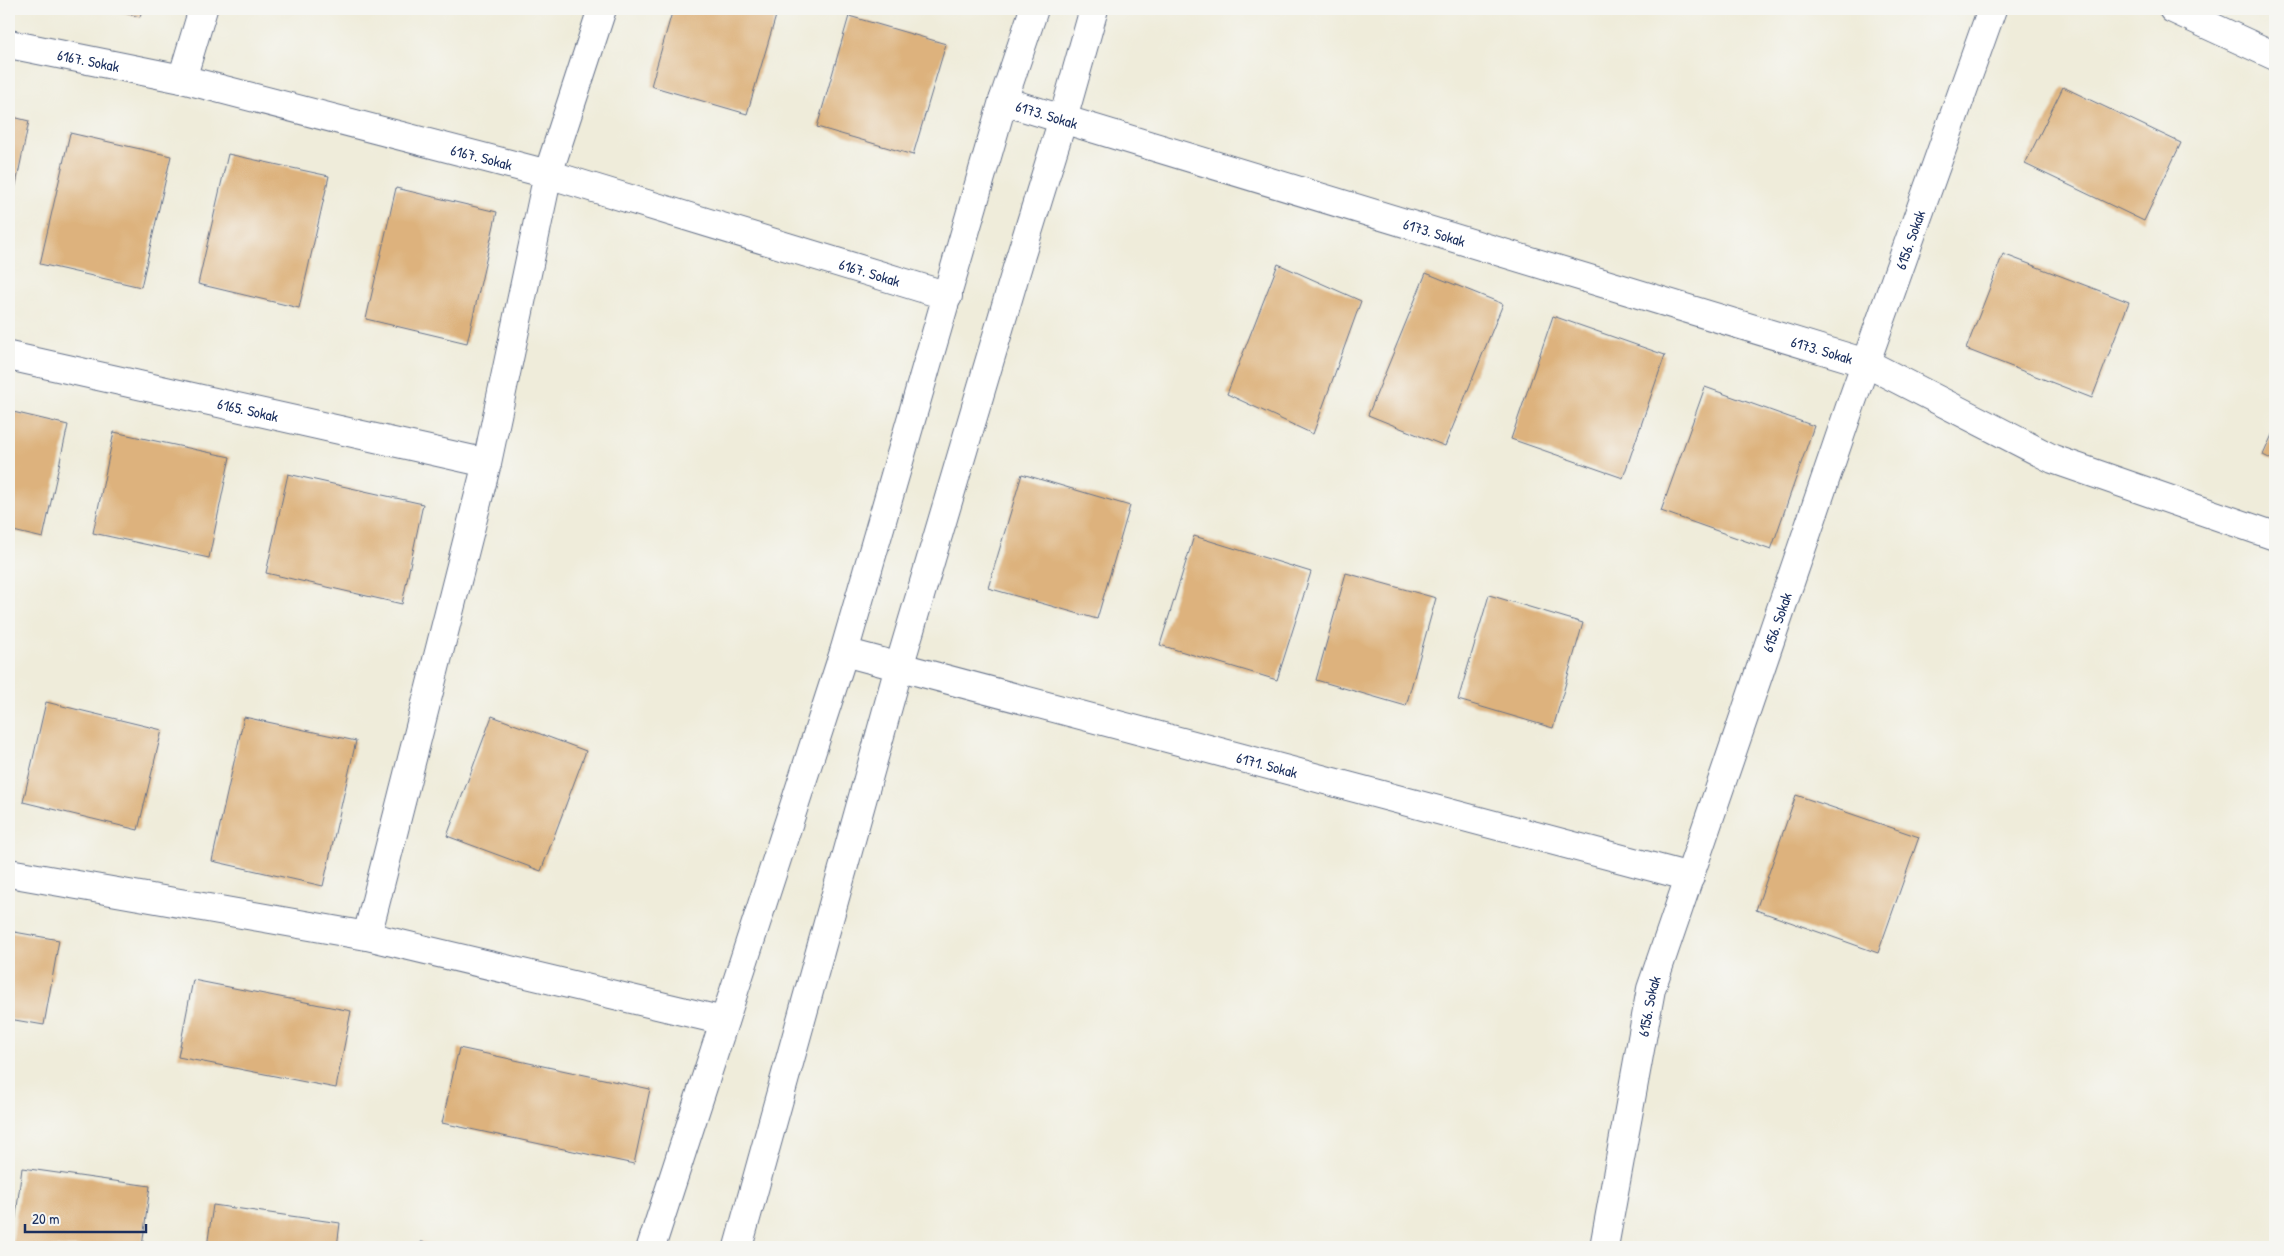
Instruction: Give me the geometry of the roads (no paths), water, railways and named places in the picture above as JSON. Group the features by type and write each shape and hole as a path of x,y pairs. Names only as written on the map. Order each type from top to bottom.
{"street":[{"path":"182,80 203,9"},
{"path":"366,936 487,463 548,174 602,9"},
{"path":"651,1247 844,652 1003,101 1034,9"},
{"path":"738,1247 899,667 1063,119 1094,9"},
{"name":"6156. Sokak","path":"1604,1247 1651,989 1866,363 1992,9"},
{"path":"2173,9 2275,56"},
{"name":"6167. Sokak","path":"9,44 182,80 548,174 948,296"},
{"name":"6173. Sokak","path":"1003,101 1866,363 2054,459 2275,536"},
{"name":"6165. Sokak","path":"9,356 487,463"},
{"name":"6171. Sokak","path":"844,652 1690,876"},
{"path":"9,873 366,936 724,1021"}]}
